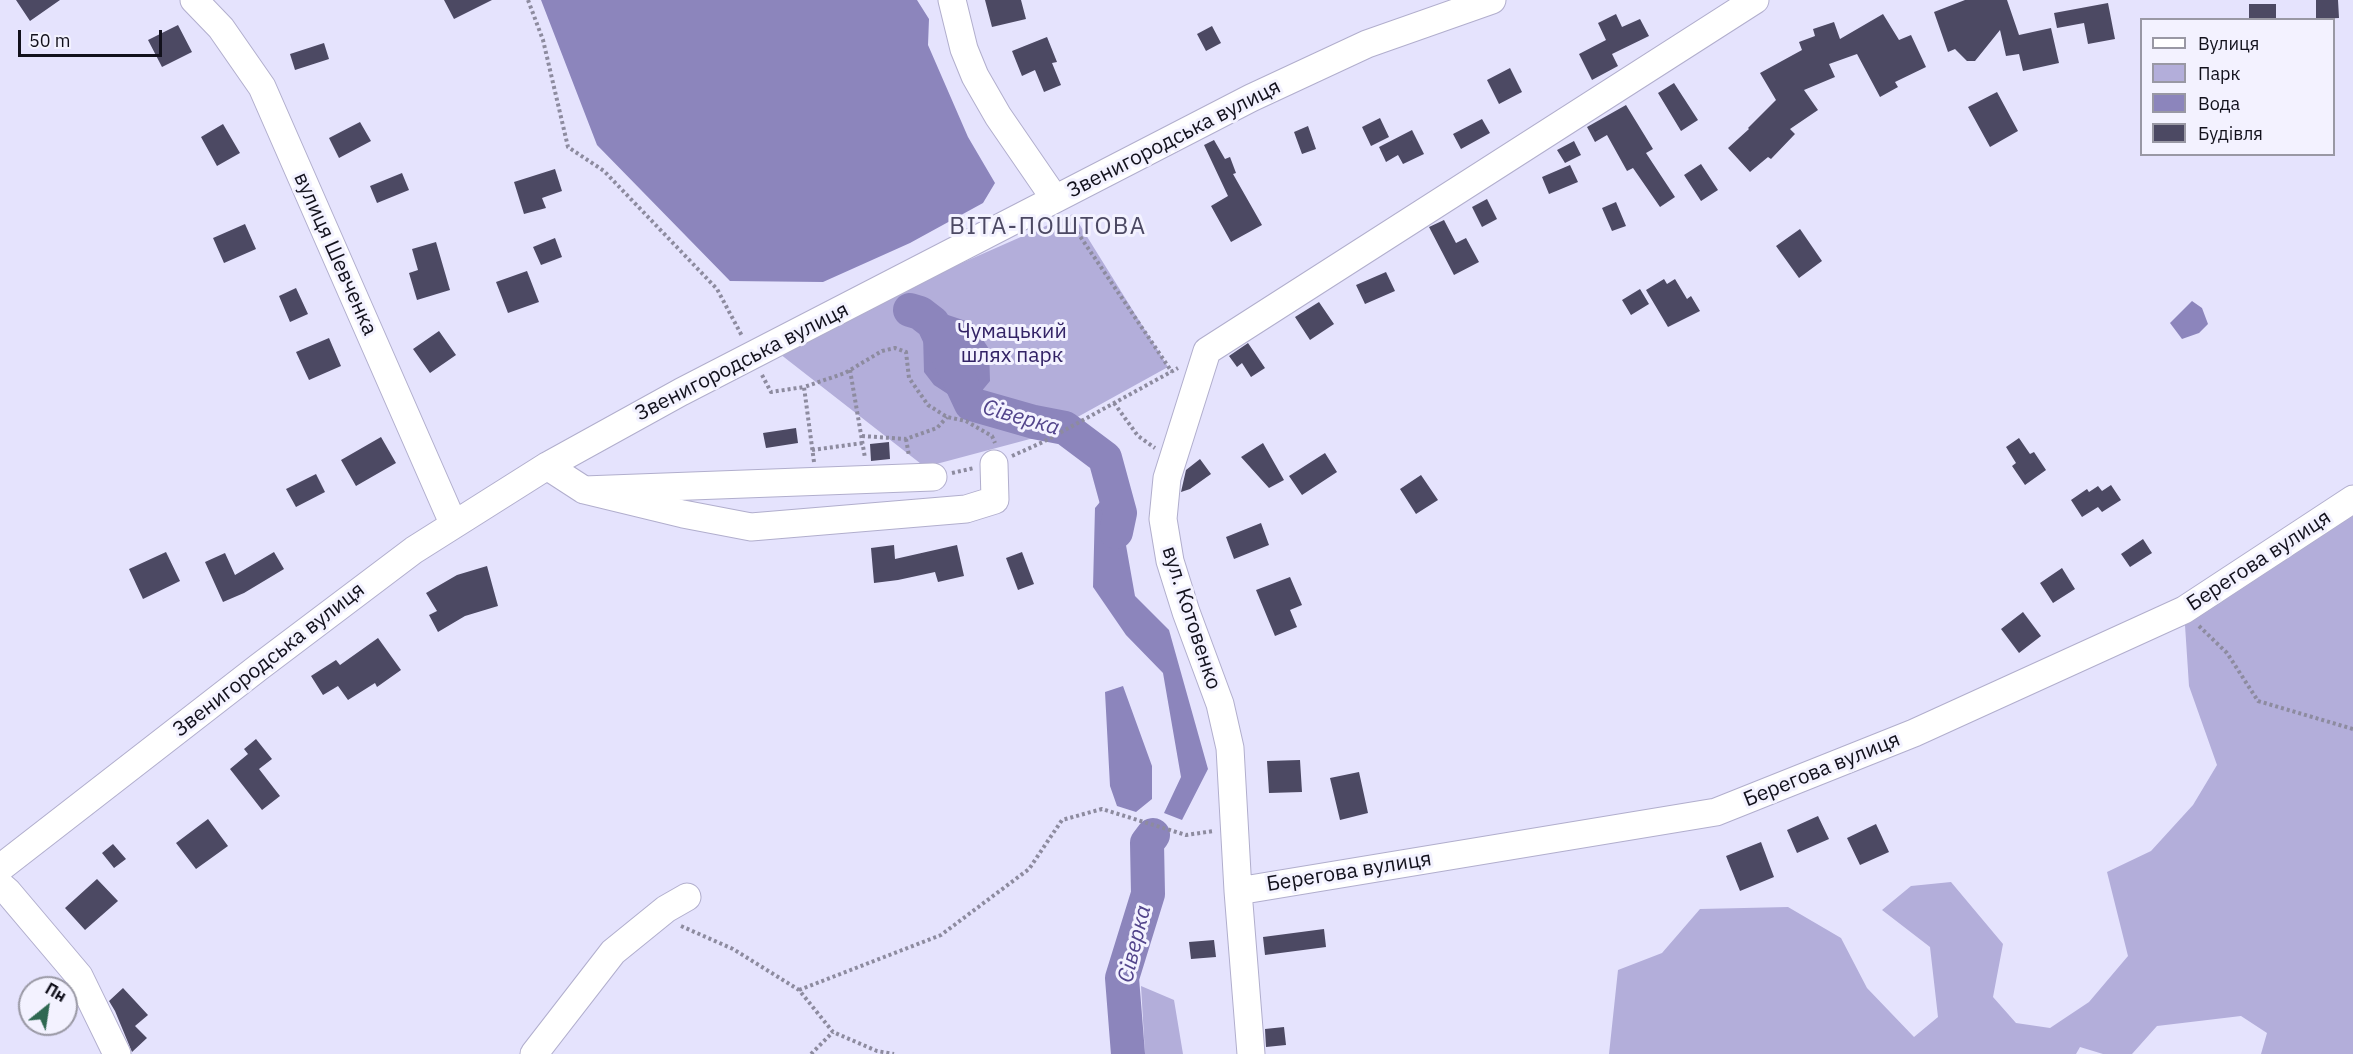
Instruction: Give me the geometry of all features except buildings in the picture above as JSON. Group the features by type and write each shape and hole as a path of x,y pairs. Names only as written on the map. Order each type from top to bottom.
{"street":[{"name":"вулиця Шевченка","path":"194,0 221,28 262,87 453,523"},
{"path":"952,0 964,49 975,76 998,116 1055,200"},
{"name":"Звенигородська вулиця","path":"0,868 360,590 453,523 547,466 681,392 1251,98 1328,62 1428,21 1492,0"},
{"path":"1207,351 1755,0"},
{"name":"вул. Котовенко","path":"1207,351 1172,459 1163,505 1164,537 1186,612 1222,712 1232,766 1238,891 1251,1054"},
{"path":"547,466 584,490 682,514 751,527 966,509 995,500 997,458"},
{"path":"584,490 933,477"},
{"name":"Берегова вулиця","path":"1238,891 1716,812 1914,733 2184,610 2353,499"},
{"path":"0,885 79,976 117,1054"},
{"path":"534,1054 613,952 657,916 687,897"}],"path":[{"path":"528,0 543,40 568,147 604,171 717,289 771,392 804,387 850,370 882,351 895,348 906,352 909,378 928,405 947,417 966,421 992,436 997,458"},
{"path":"1055,200 1172,371 1194,389"},
{"path":"1043,442 1207,351"},
{"path":"850,370 869,479"},
{"path":"804,387 817,481"},
{"path":"1114,403 1138,436 1172,459"},
{"path":"862,436 906,439 937,428 947,417"},
{"path":"812,450 863,443"},
{"path":"2184,610 2227,653 2258,701 2353,729"},
{"path":"799,990 941,935 1029,869 1062,820 1102,809 1186,835 1235,828"},
{"path":"657,916 733,949 799,990 833,1032 877,1051 894,1054"},
{"path":"811,1054 833,1032"}],"green space":[{"name":"Чумацький шлях парк","path":"1073,214 1168,367 1045,435 925,467 771,347"},
{"path":"2353,499 2353,1054 2261,1054 2267,1033 2241,1016 2157,1026 2132,1054 2103,1054 2080,1047 2076,1054 1609,1054 1618,970 1662,953 1700,909 1788,907 1841,938 1867,988 1914,1037 1938,1017 1930,947 1882,910 1911,886 1951,882 2003,944 1993,997 2016,1023 2050,1028 2089,1002 2128,956 2107,872 2151,851 2193,805 2217,765 2189,686 2184,610"},
{"path":"1141,986 1174,1000 1183,1054 1145,1054"}],"water":[{"path":"541,0 917,0 929,19 928,45 968,137 995,183 983,203 910,243 823,282 730,281 597,145"},
{"path":"2192,301 2202,308 2208,324 2199,333 2182,339 2170,323"},
{"path":"942,313 972,323 989,349 990,381 971,404 957,400 934,385 924,372 923,334"},
{"path":"1115,484 1129,485 1133,526 1124,534 1135,596 1169,630 1208,769 1182,820 1164,813 1181,777 1163,673 1126,635 1093,587 1095,508"},
{"path":"1123,686 1152,766 1152,799 1136,812 1117,806 1110,786 1105,692"}],"waterway":[{"name":"Сіверка","path":"910,310 920,313 933,323 971,404 1034,422 1065,428 1105,458 1120,513 1116,532"},
{"name":"Сіверка","path":"1128,1054 1122,978 1148,894 1147,843 1153,835"}],"district":[{"name":"ВІТА-ПОШТОВА","path":"1048,227"}]}
